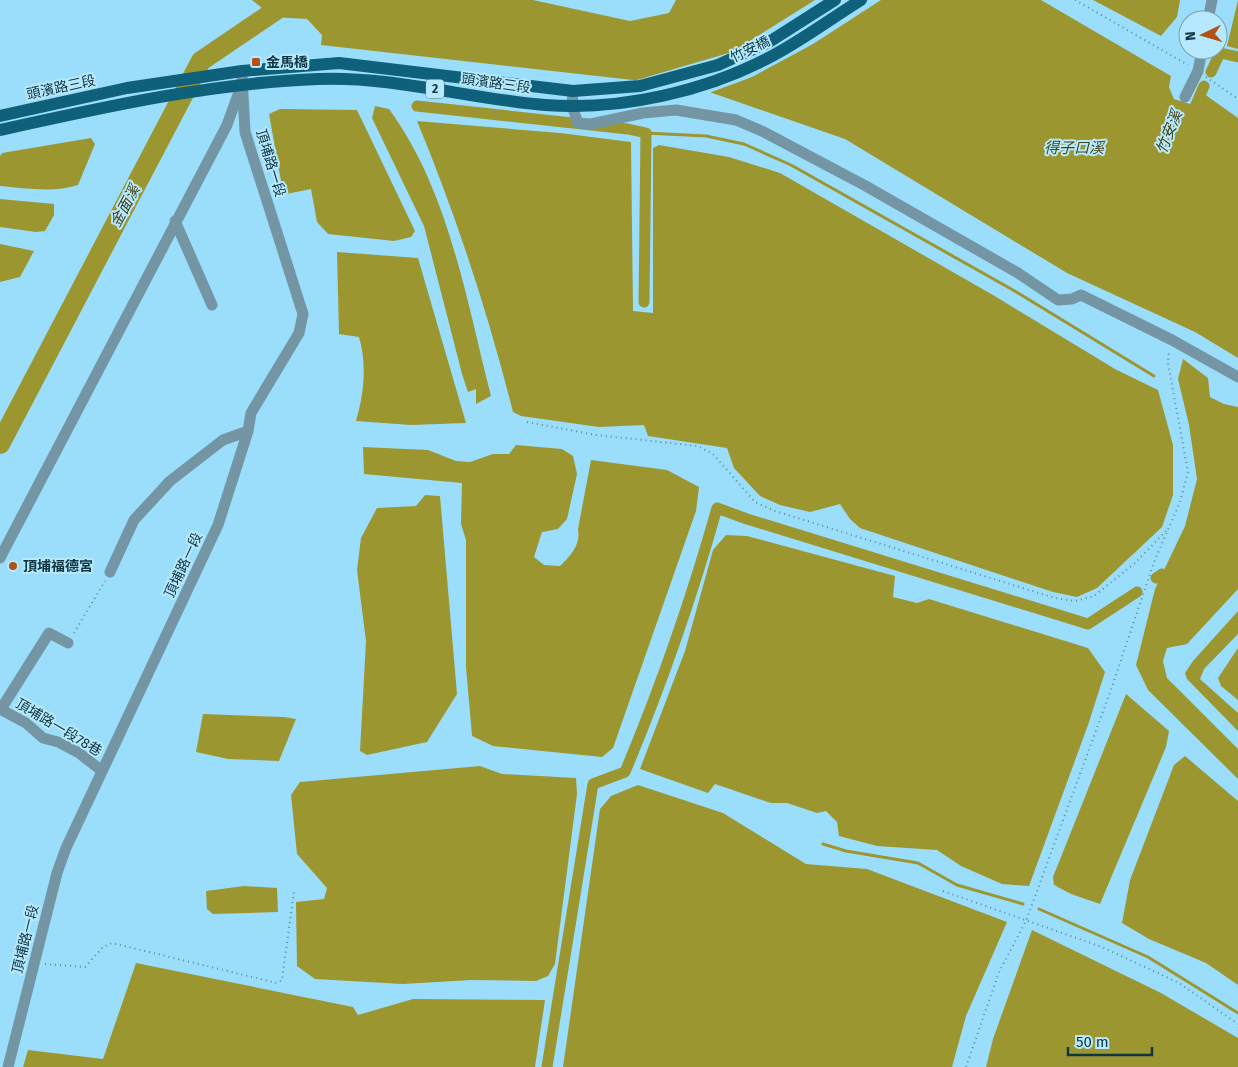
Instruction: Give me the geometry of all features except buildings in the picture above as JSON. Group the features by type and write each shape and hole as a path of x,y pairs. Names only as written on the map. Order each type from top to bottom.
{"main road":[{"name":"竹安橋","path":"640,86 718,66 769,42 835,0"},
{"name":"竹安橋","path":"642,99 708,84 738,72 775,55 861,0"},
{"name":"頭濱路三段","path":"0,116 127,88 242,71 339,63 573,91 640,86"},
{"name":"頭濱路三段","path":"0,130 227,87 318,79 373,80 543,105 572,106 642,99"}],"street":[{"path":"1185,97 1198,71 1200,60"},
{"name":"頂埔路一段","path":"8,1067 57,873 66,848 218,525 248,431 251,413 299,333 303,314 245,132 242,71"},
{"path":"0,558 175,220 227,126 242,85"},
{"path":"573,91 572,106 578,123 591,124 643,113 676,110 736,120 764,132 864,184 1018,273 1058,300 1081,295 1172,340 1238,377"},
{"path":"175,220 212,305"},
{"path":"110,572 134,520 170,481 223,440 248,431"},
{"path":"0,709 49,633 68,643"},
{"name":"頂埔路一段78巷","path":"0,709 26,723 44,738 58,742 79,753 102,771"}],"path":[{"path":"1075,0 1198,71 1238,99"},
{"path":"966,1067 969,1053 999,972 1026,921 1112,687 1154,562 1180,502 1188,472 1168,363 1172,340"},
{"path":"527,422 596,435 698,446 713,454 755,502 775,512 1055,598 1075,601 1094,596 1135,563 1169,527"},
{"path":"68,643 110,572"},
{"path":"34,963 85,967 103,947 112,943 277,983 282,980 294,891"},
{"path":"943,891 1102,947 1179,983 1238,1024"}],"water":[{"name":"得子口溪","path":"252,0 533,0 630,21 669,13 676,0 1041,0 1171,76 1169,87 1174,99 1190,104 1200,91 1238,118 1238,358 1195,332 1067,273 845,139 695,87 321,45 322,35 307,19 273,17"},
{"path":"1093,0 1180,0 1177,17 1161,36"},
{"path":"1238,0 1238,49 1228,46"},
{"path":"375,106 389,109 410,141 427,175 441,210 464,284 491,396 476,404 476,389 468,392 462,374 424,226 372,118"},
{"path":"280,109 357,110 415,231 411,237 394,241 328,234 317,222 311,189 286,194 282,186 269,114"},
{"path":"417,121 560,133 631,142 633,311 653,313 653,148 659,145 729,157 780,173 993,295 1115,369 1158,390 1173,445 1173,495 1162,527 1097,588 1077,597 1053,592 860,528 850,519 840,504 810,512 780,505 760,496 734,468 727,448 648,436 644,425 599,427 521,416 513,412 493,338 470,265 445,192"},
{"path":"91,138 95,144 78,185 59,189 29,189 0,186 0,156 2,153"},
{"path":"0,199 54,204 54,215 45,231 36,232 0,227"},
{"path":"0,244 34,251 20,277 0,282"},
{"path":"337,252 418,258 466,423 411,425 356,421 363,390 363,358 359,337 339,334"},
{"path":"1183,359 1208,378 1210,397 1224,404 1238,407 1238,589 1187,644 1167,648 1163,661 1167,678 1238,749 1238,779 1148,690 1136,665 1155,589 1185,526 1197,479 1189,425 1178,379"},
{"path":"516,445 562,449 573,456 577,474 567,519 558,529 542,532 534,557 544,565 560,566 577,545 578,529 591,460 667,470 699,487 696,511 613,748 602,757 493,746 472,736 466,667 466,540 461,524 462,483 364,474 363,447 428,450 456,461 470,462 493,454 509,454"},
{"path":"425,495 440,496 457,694 427,742 367,755 360,751 366,641 357,570 361,538 377,508 416,506"},
{"path":"726,535 747,536 895,576 893,597 917,603 929,599 1088,648 1105,672 1088,725 1029,886 1002,884 961,866 937,850 877,846 839,836 837,822 826,811 817,813 787,803 771,803 715,784 708,793 640,769 685,651 713,550"},
{"path":"1238,611 1238,634 1204,669 1200,679 1238,713 1238,731 1187,679 1185,673 1193,661"},
{"path":"1238,648 1238,700 1221,686 1218,678"},
{"path":"1126,694 1169,731 1166,747 1100,904 1071,894 1054,885 1053,877"},
{"path":"203,714 296,719 279,761 228,759 196,752"},
{"path":"1185,756 1238,801 1238,985 1206,963 1149,939 1122,923 1130,880 1174,765"},
{"path":"480,766 502,774 576,778 577,794 555,964 548,976 536,981 471,980 403,984 315,979 297,966 296,902 324,899 327,888 297,854 291,795 300,782"},
{"path":"638,785 723,813 806,864 867,869 1007,922 966,1016 952,1067 563,1067 600,809 611,796"},
{"path":"244,886 277,888 278,912 213,914 207,909 206,891"},
{"path":"1032,930 1161,993 1238,1038 1238,1067 986,1067 993,1039"},
{"path":"136,963 353,1007 358,1015 413,999 545,1000 535,1067 23,1067 28,1050 103,1059"}],"pier":[{"path":"815,0 881,0 813,44 752,77 706,94 694,89 630,82 732,52"}],"waterway":[{"name":"金面溪","path":"0,444 201,61 288,2"},
{"name":"竹安溪","path":"1211,72 1220,53 1238,57"},
{"name":"竹安溪","path":"1196,105 1204,86"},
{"path":"417,106 628,129 646,133 644,302"},
{"path":"646,133 706,136 744,144 791,165 1013,290 1154,376"},
{"path":"547,1067 593,784 625,772 675,641 717,508 747,519 1088,624 1137,592"},
{"path":"1156,578 1162,574"},
{"path":"823,844 846,851 918,863 957,885 1023,904"},
{"path":"1039,909 1148,957 1238,1013"}],"place":[{"name":"金馬橋","path":"256,62"},
{"name":"頂埔福德宮","path":"13,566"}]}
